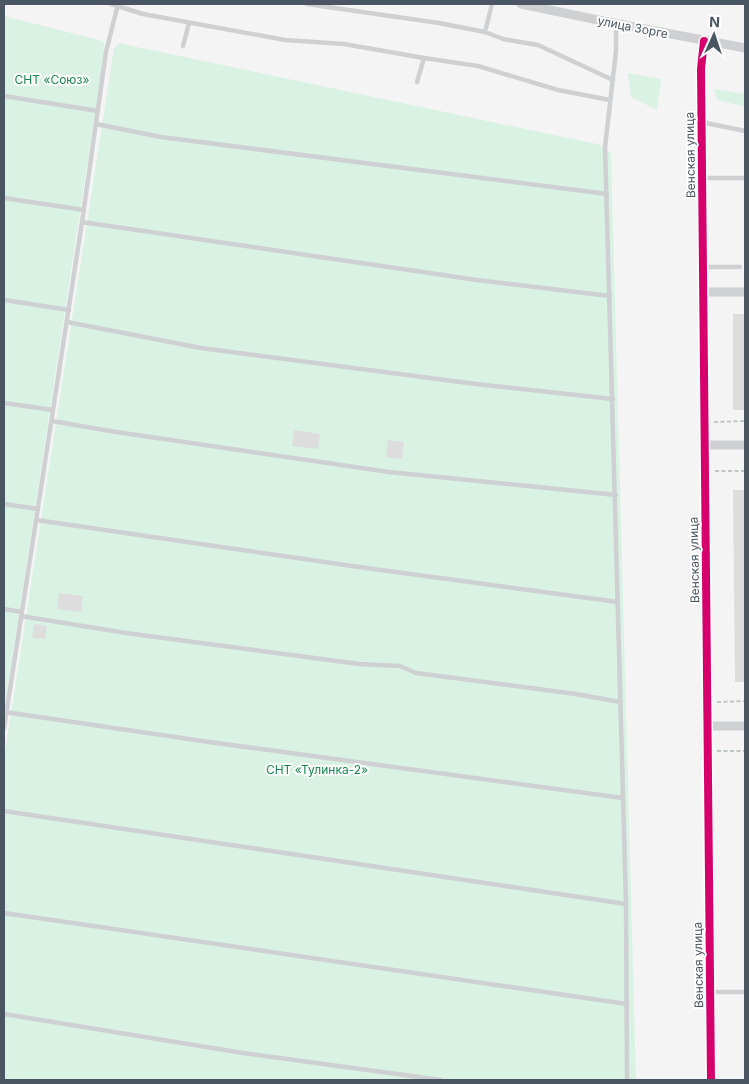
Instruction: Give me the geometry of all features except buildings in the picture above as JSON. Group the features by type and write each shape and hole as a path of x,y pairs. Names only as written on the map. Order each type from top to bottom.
{"street":[{"name":"улица Зорге","path":"521,4 745,48"},
{"name":"Венская улица","path":"704,41 701,69 701,122 711,1080"},
{"path":"703,292 745,292"},
{"path":"704,445 745,445"},
{"path":"707,726 745,726"}],"lane":[{"path":"111,4 117,4 143,14 285,40 344,44 478,66 558,90 610,100"},
{"path":"4,728 69,310 106,52 117,4"},
{"path":"308,4 439,23 485,32 503,39 538,45 613,80"},
{"path":"485,32 492,4"},
{"path":"183,46 189,23"},
{"path":"616,23 616,51 605,146 626,904 627,1080"},
{"path":"417,82 424,58"},
{"path":"4,96 98,111"},
{"path":"701,122 745,130"},
{"path":"96,124 161,137 607,194"},
{"path":"702,178 745,178"},
{"path":"4,198 84,210"},
{"path":"82,222 478,280 610,296"},
{"path":"703,267 740,267"},
{"path":"4,300 69,310"},
{"path":"67,322 201,348 476,384 613,399"},
{"path":"4,403 53,410"},
{"path":"52,421 389,472 616,495"},
{"path":"4,504 38,509"},
{"path":"36,520 618,602"},
{"path":"4,609 136,635 359,664 400,666 416,673 576,694 620,702"},
{"path":"5,712 219,744 623,798"},
{"path":"4,811 626,904"},
{"path":"4,913 627,1004"},
{"path":"710,992 745,992"},
{"path":"4,1014 233,1052 441,1080"}],"path":[{"path":"704,422 745,422"},
{"path":"705,471 745,471"},
{"path":"707,702 745,701"},
{"path":"707,751 745,751"}],"green space":[{"name":"СНТ «Союз»","path":"4,16 103,41 105,47 4,712"},
{"name":"СНТ «Тулинка-2»","path":"118,43 597,144 605,147 611,153 636,1080 4,1080 4,759 114,48"},
{"path":"628,73 661,79 657,110 631,97"},
{"path":"714,89 745,94 745,107 717,100"}],"cycle path":[{"path":"704,41 701,69 711,1080"}]}
